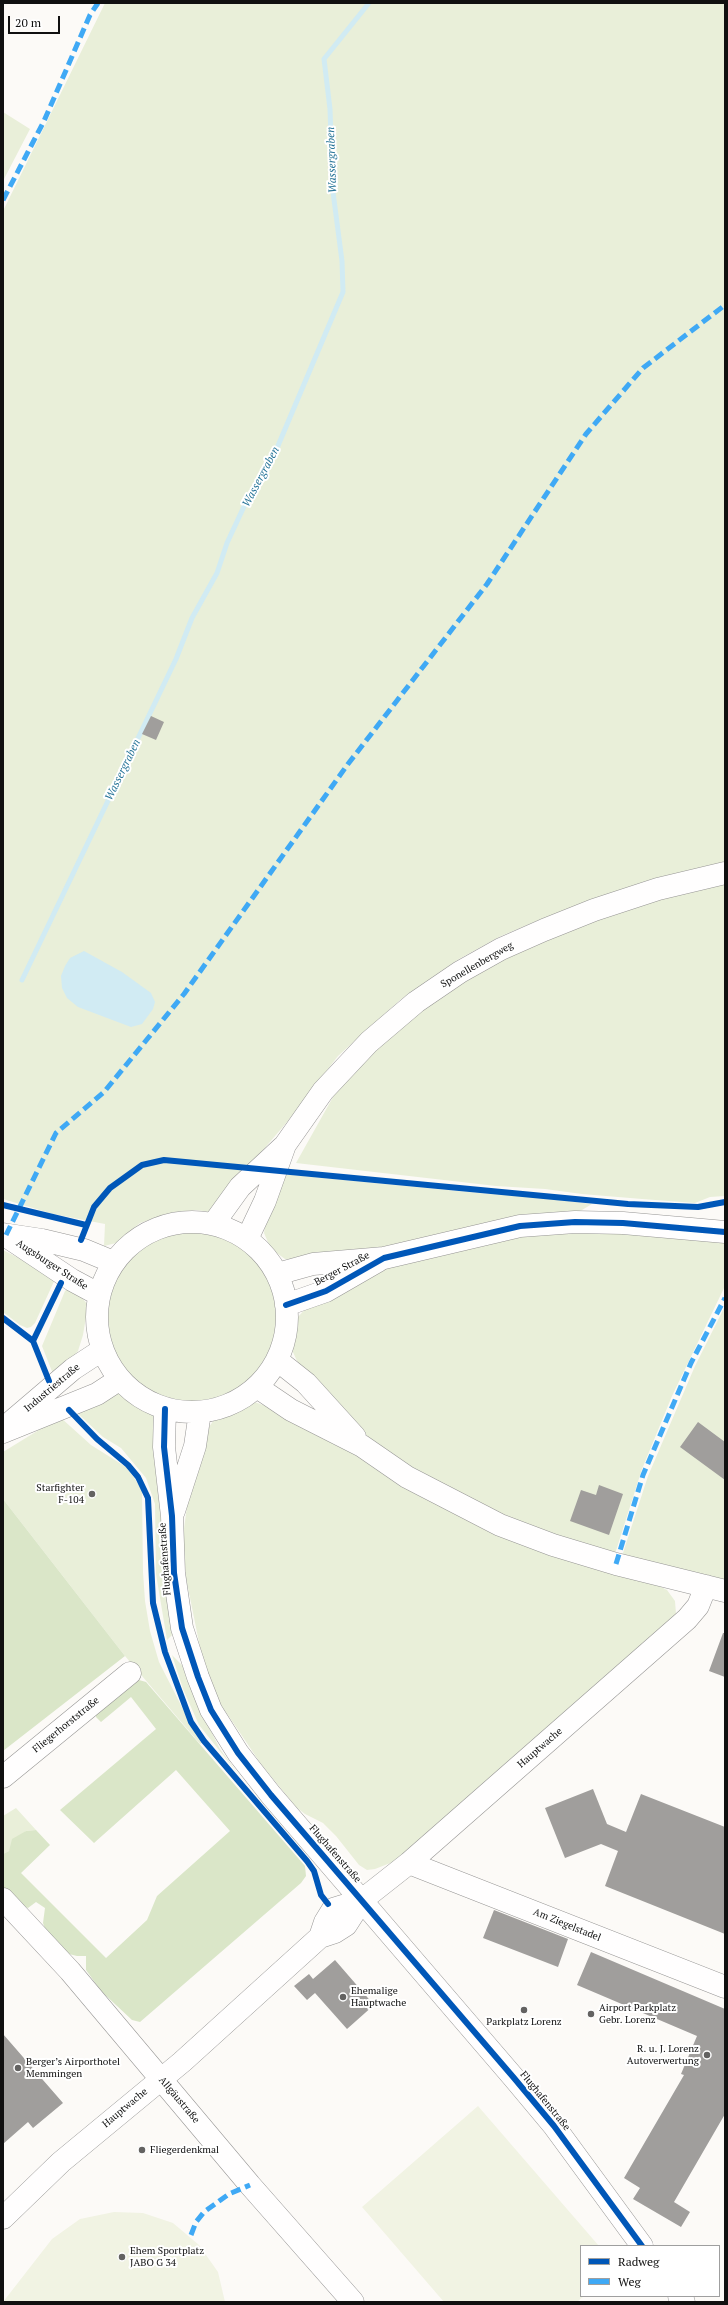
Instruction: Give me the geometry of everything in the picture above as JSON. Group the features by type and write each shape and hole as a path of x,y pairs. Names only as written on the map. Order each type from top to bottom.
{"street":[{"name":"Sponellenbergweg","path":"214,1223 240,1187 285,1145 323,1091 370,1042 416,1002 460,972 501,949 594,910 658,889 725,873"},
{"name":"Sponellenbergweg","path":"247,1239 265,1201 285,1145"},
{"path":"195,1221 214,1223 247,1239 264,1255 277,1274 286,1305 287,1327 283,1346 277,1360 257,1387 237,1401 223,1407 200,1412 165,1409 135,1393 120,1379 102,1350 97,1318 98,1294 113,1262 135,1240 152,1230 169,1224 195,1221"},
{"path":"384,1258 520,1226 544,1224 623,1223 725,1232"},
{"name":"Augsburger Straße","path":"4,1234 42,1240 84,1250 113,1262"},
{"name":"Augsburger Straße","path":"4,1234 72,1280 98,1294"},
{"name":"Berger Straße","path":"277,1274 313,1264 384,1258"},
{"name":"Berger Straße","path":"286,1305 326,1291 384,1258"},
{"name":"Industriestraße","path":"3,1429 73,1369 102,1350"},
{"path":"277,1360 306,1383 362,1446"},
{"name":"Industriestraße","path":"3,1432 97,1394 120,1379"},
{"path":"257,1387 291,1410 362,1446 408,1477 500,1525 560,1547 715,1589"},
{"name":"Flughafenstraße","path":"165,1409 164,1447 172,1516 174,1573 182,1628 198,1677 211,1710 238,1753 271,1795 554,2126 641,2245"},
{"name":"Flughafenstraße","path":"172,1516 195,1446 200,1412"},
{"name":"Hauptwache","path":"3,2218 61,2162 161,2079 320,1937 335,1932 346,1925 362,1900 409,1863 687,1619 715,1589"},
{"name":"Fliegerhorststraße","path":"3,1777 130,1673"},
{"name":"Am Ziegelstadel","path":"409,1863 725,1987"},
{"name":"Allgäustraße","path":"3,1899 70,1971 353,2302"}],"green space":[{"path":"105,3 725,3 725,863 597,899 539,920 501,936 459,959 400,1000 338,1056 287,1122 210,1212 196,1210 175,1212 155,1218 140,1223 116,1243 104,1246 105,1224 53,1214 3,1199 3,211"},
{"path":"3,112 30,129 3,181"},
{"path":"725,882 725,1196 710,1197 695,1203 642,1199 545,1189 496,1186 296,1163 342,1081 421,1008 471,976 515,952 660,896"},
{"path":"282,1174 489,1194 529,1196 592,1204 582,1210 561,1218 462,1232 312,1260 285,1259 271,1249 264,1233 267,1212"},
{"path":"184,1229 200,1229 217,1232 233,1239 247,1248 259,1260 268,1274 275,1290 278,1315 277,1332 272,1348 259,1370 247,1382 233,1391 217,1398 200,1401 184,1401 167,1398 151,1391 137,1382 125,1370 116,1356 109,1340 106,1323 106,1307 109,1290 116,1274 125,1260 137,1248 151,1239 167,1232"},
{"path":"563,1229 725,1240 725,1286 672,1396 642,1469 614,1557 519,1525 433,1481 373,1441 347,1419 307,1376 292,1350 298,1317 307,1307 353,1281 414,1257"},
{"path":"3,1250 56,1277 35,1323 31,1327 27,1328 20,1325 3,1312"},
{"path":"72,1286 88,1305 83,1335 78,1351 70,1361 53,1374 42,1346 65,1291"},
{"path":"725,1306 725,1583 621,1559 648,1476 695,1366"},
{"path":"121,1389 153,1414 158,1424 173,1634 167,1640 156,1574 155,1504 146,1478 121,1448 103,1437 73,1409"},
{"path":"252,1401 282,1412 457,1505 653,1583 667,1590 675,1601 676,1614 667,1624 398,1860 375,1869 367,1870 359,1865 336,1836 323,1823 305,1814 296,1807 261,1764 216,1698 204,1667 186,1578 183,1536 188,1499 209,1427 216,1417 232,1412"},
{"path":"60,1417 91,1445 126,1467 142,1491 143,1572 145,1601 150,1631 159,1662 190,1723 203,1742 200,1744 125,1656 3,1499 3,1452"},
{"path":"3,1499 125,1656 3,1751"},
{"path":"172,1655 185,1668 208,1725 220,1749 239,1775 199,1725 183,1689"},
{"path":"131,1680 146,1682 305,1866 306,1876 301,1883 140,2022 132,2020 101,1991 86,1970 86,1956 77,1956 65,1953 49,1940 43,1923 45,1908 36,1902 28,1908 11,1900 3,1891 3,1854 9,1851 12,1839 26,1831 36,1830 50,1845 21,1873 106,1958 147,1920 157,1896 230,1831 176,1770 94,1843 60,1810 156,1729 131,1697 101,1722 96,1717 95,1709"},
{"path":"16,1808 36,1830 26,1831 9,1851 3,1854 3,1816"},
{"path":"478,2106 598,2245 580,2245 580,2297 583,2297 577,2302 444,2302 362,2207"},
{"name":"Ehem Sportplatz JABO G 34","path":"114,2212 143,2213 173,2223 199,2245 218,2272 225,2302 3,2302 52,2239 80,2219"}],"water":[{"path":"84,951 122,972 151,993 155,1002 153,1009 142,1024 131,1027 78,1007 67,998 62,988 61,976 70,958"}],"building":[{"path":"151,716 164,722 156,740 142,734"},
{"path":"698,1422 725,1442 725,1480 680,1447"},
{"path":"599,1485 623,1494 609,1535 570,1521 581,1490 596,1495"},
{"path":"723,1633 725,1633 725,1677 709,1671"},
{"path":"593,1789 607,1824 626,1832 641,1794 725,1827 725,1934 605,1886 618,1851 601,1844 565,1858 545,1808"},
{"path":"494,1910 568,1939 558,1967 483,1938"},
{"path":"591,1952 725,2009 725,2114 674,2202 690,2212 681,2227 633,2199 640,2188 624,2178 684,2075 681,2074 697,2036 577,1985"},
{"name":"Ehemalige Hauptwache","path":"335,1960 374,2005 347,2029 315,1993 307,2000 294,1986 309,1974 313,1979"},
{"name":"Berger’s Airporthotel Memmingen","path":"3,2034 63,2103 33,2128 28,2122 3,2144"}],"waterway":[{"name":"Wassergraben","path":"22,980 176,659 192,618 217,573 227,543 247,500 269,467 343,292 342,261 333,192 330,109 324,59 369,3"}],"marked path":[{"path":"3,200 44,121 90,15 98,3"},
{"path":"6,1235 56,1133 104,1092 184,994 348,764 487,584 586,434 643,368 725,305"},
{"path":"616,1564 643,1475 691,1363 725,1298"},
{"path":"191,2235 196,2222 204,2212 229,2194 250,2185"}],"cycle path":[{"path":"81,1240 94,1207 110,1188 142,1165 164,1160 628,1204 698,1207 725,1202"},
{"path":"3,1205 86,1225"},
{"path":"286,1305 326,1291 384,1258 520,1226 575,1222 623,1223 725,1232"},
{"path":"33,1341 61,1283"},
{"path":"3,1318 33,1341 49,1381"},
{"path":"165,1409 164,1447 172,1516 174,1573 182,1628 198,1677 211,1710 238,1753 271,1795 554,2126 641,2245"},
{"path":"69,1410 97,1439 128,1465 138,1477 148,1498 153,1603 165,1652 191,1722 204,1741 307,1861 314,1871 321,1895 328,1904"}],"place":[{"name":"Starfighter F-104","path":"92,1494"},
{"name":"Ehemalige Hauptwache","path":"343,1997"},
{"name":"Parkplatz Lorenz","path":"524,2010"},
{"name":"Airport Parkplatz Gebr. Lorenz","path":"591,2014"},
{"name":"R. u. J. Lorenz Autoverwertung","path":"707,2055"},
{"name":"Berger’s Airporthotel Memmingen","path":"18,2068"},
{"name":"Fliegerdenkmal","path":"142,2150"},
{"name":"Ehem Sportplatz JABO G 34","path":"122,2257"}]}
